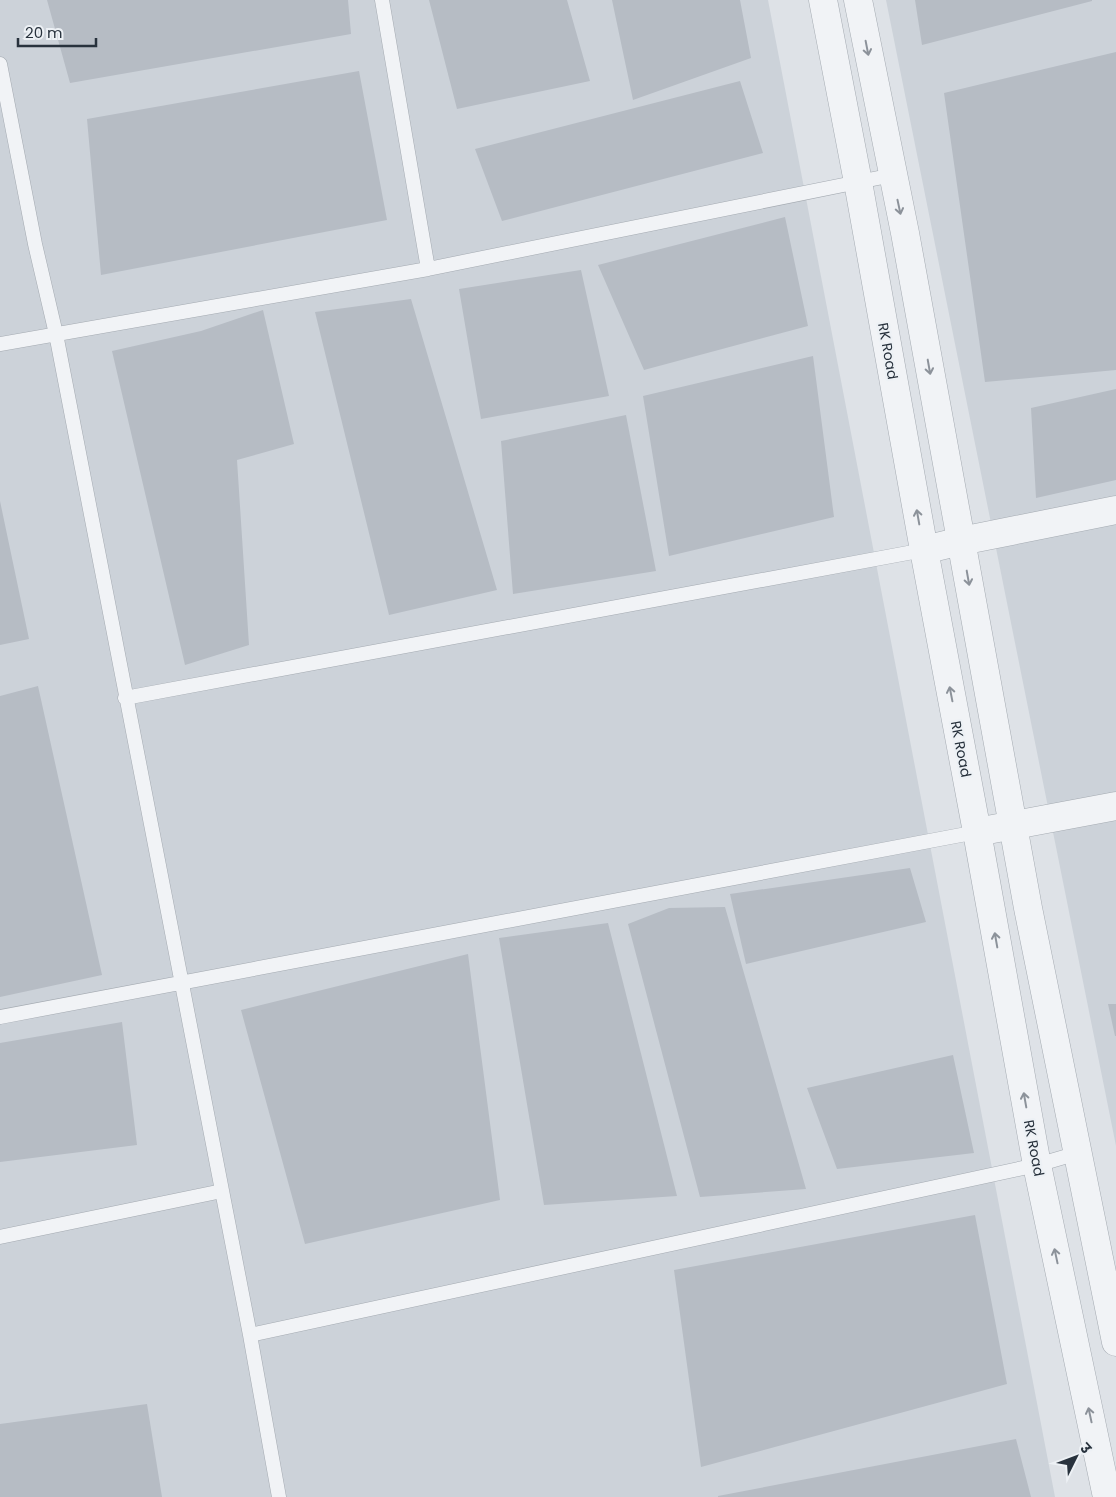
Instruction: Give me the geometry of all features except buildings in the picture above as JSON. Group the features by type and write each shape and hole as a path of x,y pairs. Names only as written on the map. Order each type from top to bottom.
{"street":[{"name":"RK Road","path":"823,0 858,182 1037,1165 1107,1497"},
{"path":"858,0 905,233 1028,908 1116,1342"},
{"path":"924,550 1116,510"},
{"path":"977,832 1116,806"}],"lane":[{"path":"382,0 428,269"},
{"path":"0,64 35,244 56,334 180,983 250,1335 279,1497"},
{"path":"0,344 428,269 893,175"},
{"path":"125,698 924,550"},
{"path":"0,1017 977,832"},
{"path":"250,1335 1037,1165 1078,1153"},
{"path":"0,1237 222,1191"}],"shaded area":[{"path":"0,0 768,0 1055,1497 0,1497"},
{"path":"886,0 1116,0 1116,1146"}]}
